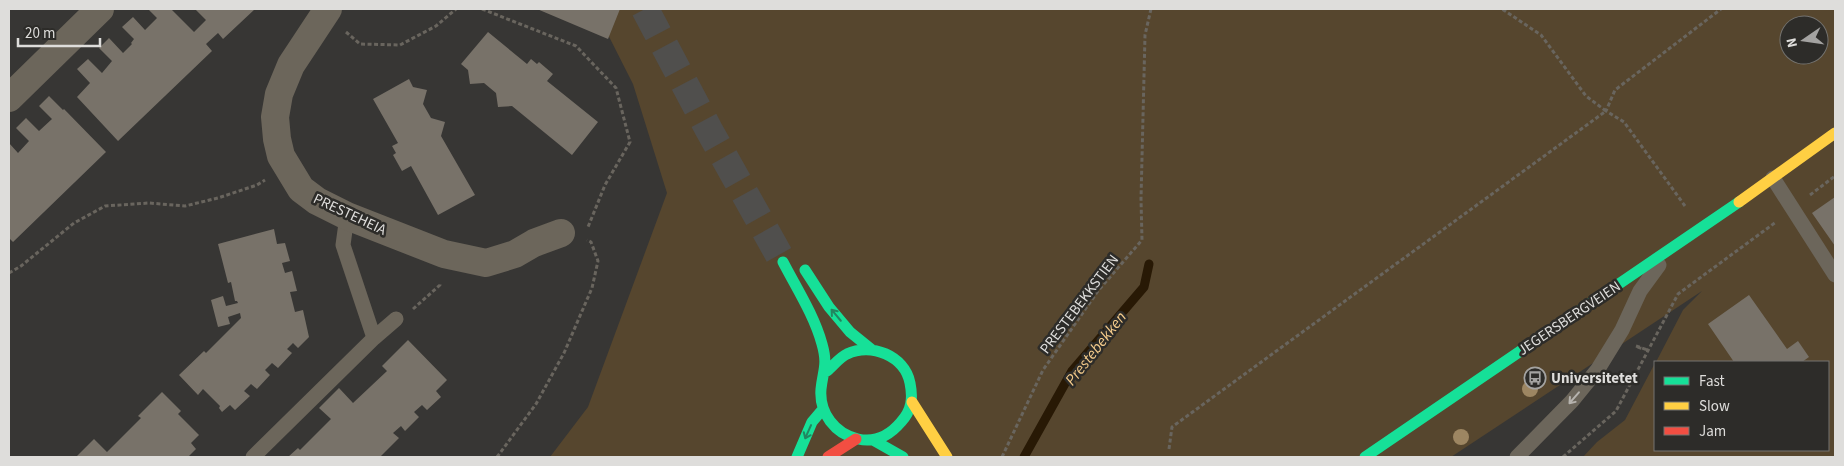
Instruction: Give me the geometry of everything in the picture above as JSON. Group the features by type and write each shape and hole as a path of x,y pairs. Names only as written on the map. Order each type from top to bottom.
{"main road":[{"name":"JEGERSBERGVEIEN","path":"1365,457 1702,229 1835,133"},
{"path":"797,257 829,307 850,332 871,348 894,358 903,366 909,377 912,389 912,402 907,416 899,427 887,436 873,440 856,439 845,435 828,419 823,409 821,389 827,371 835,361 846,353 858,349 871,348"},
{"path":"783,262 811,315 825,355 827,371"},
{"path":"912,402 947,457"},
{"path":"797,457 812,422 823,409"},
{"path":"828,457 856,439"},
{"path":"873,440 903,457"}],"street":[{"path":"9,98 100,9"},
{"name":"PRESTEHEIA","path":"327,11 291,65 279,94 275,116 281,156 301,189 317,201 347,216 444,254 486,263 515,254 534,243 572,235"}],"lane":[{"path":"1773,178 1835,275"},
{"path":"347,216 343,245 374,338"},
{"path":"1517,457 1572,400 1598,369 1622,330 1640,291 1670,249"},
{"path":"253,457 374,338 396,319"}],"path":[{"path":"327,11 360,44 400,45 436,26 456,9"},
{"path":"482,9 576,46 616,88 630,142 605,185 572,235 591,242 598,261 592,288 564,353 536,404 497,457"},
{"name":"PRESTEBEKKSTIEN","path":"1002,457 1043,370 1098,291 1142,240 1141,199 1145,35 1151,9"},
{"path":"1502,9 1541,35 1586,96 1624,122 1702,229"},
{"path":"1169,449 1172,427 1606,111 1615,90 1721,9"},
{"path":"9,273 21,266 74,223 105,206 149,203 185,206 218,198 256,185 288,167"},
{"path":"1563,457 1616,411 1678,294 1767,230"},
{"path":"396,319 403,319 440,285 444,254"}],"shaded area":[{"path":"595,9 1835,9 1835,457 1583,457 1597,442 1625,420 1654,365 1654,451 1829,451 1829,361 1657,361 1683,310 1702,291 1451,457 550,457 588,407 667,193 633,84"}],"building":[{"path":"148,9 171,9 194,32 206,20 195,9 255,9 223,39 218,33 206,44 212,51 118,141 77,97 90,83 77,69 88,59 102,73 112,61 99,48 109,38 123,53 132,44 134,39 122,27 133,17 145,30 157,18"},
{"path":"537,9 620,9 608,39"},
{"path":"488,32 527,64 531,59 537,64 539,62 553,74 547,81 598,122 572,155 512,106 498,107 496,93 484,83 470,84 468,70 461,64"},
{"path":"409,79 413,87 427,90 423,104 431,118 445,122 441,136 475,195 438,215 411,166 402,171 393,155 396,153 392,146 398,143 373,99"},
{"path":"49,96 106,152 13,242 9,238 9,143 18,153 29,141 16,128 26,118 39,131 52,119 39,106"},
{"path":"1835,197 1835,246 1812,213"},
{"path":"274,229 277,244 285,243 290,261 282,263 285,273 292,271 297,291 290,292 295,312 303,310 309,337 298,348 293,343 287,349 292,353 278,368 272,363 265,370 270,375 257,389 251,384 244,391 250,396 235,410 230,405 222,412 219,408 220,406 203,389 198,395 179,375 204,351 206,353 241,318 240,313 228,317 230,324 218,327 211,300 223,296 226,306 238,303 235,301 231,282 228,283 218,244"},
{"path":"1749,295 1787,349 1798,341 1809,357 1803,361 1733,361 1708,324"},
{"path":"408,340 447,380 436,391 441,397 427,410 422,405 414,412 419,417 405,431 401,426 393,433 399,438 380,457 288,457 298,448 300,450 331,419 319,408 339,388 353,403 387,371 382,366"},
{"path":"162,392 181,411 178,414 199,435 191,443 196,449 188,457 76,457 94,439 107,452 141,418 138,416"}],"waterway":[{"name":"Prestebekken","path":"1024,457 1072,371 1144,287 1149,264"}],"tunnel":[{"path":"645,9 709,130 783,262"}],"traffic: fast":[{"path":"1365,457 1739,202"},
{"path":"783,262 819,333 825,362 821,398 830,421 842,432 850,436 871,440 882,437 892,431 907,413 911,404 910,383 907,374 901,365 886,354 876,351 856,351 844,355 827,371"},
{"path":"805,270 829,307 850,332 871,349"},
{"path":"797,457 812,422 823,409"},
{"path":"873,440 903,457"}],"traffic: slow":[{"path":"1739,202 1835,133"},
{"path":"912,402 947,457"}],"traffic: jam":[{"path":"828,457 856,439"}],"place":[{"name":"Universitetet","path":"1535,378"}]}
